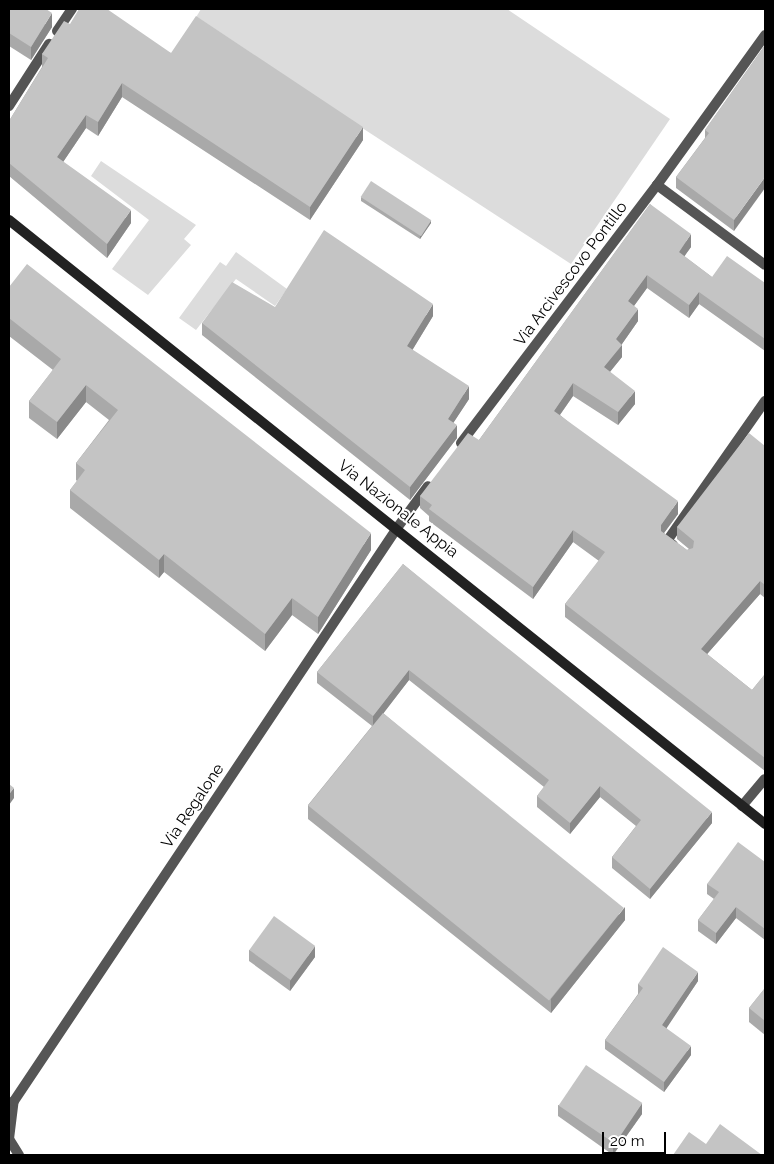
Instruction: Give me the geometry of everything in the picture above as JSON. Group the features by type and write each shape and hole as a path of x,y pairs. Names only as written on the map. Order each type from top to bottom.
{"main road":[{"name":"Via Nazionale Appia","path":"9,220 397,528 765,824"}],"street":[{"path":"9,106 72,9"},
{"name":"Via Arcivescovo Pontillo","path":"456,450 657,185 765,35"},
{"path":"657,185 765,264"},
{"path":"681,551 667,541 765,401"},
{"path":"397,528 432,481"},
{"name":"Via Regalone","path":"19,1155 9,1139 11,1105 397,528"},
{"path":"742,806 765,779"}],"shaded area":[{"path":"201,9 507,9 670,119 571,264 195,19"},
{"path":"101,161 196,225 184,239 191,245 148,295 112,269 149,220 91,176"},
{"path":"236,252 287,289 275,306 236,279 196,330 179,318 220,262 226,266"}],"building":[{"path":"9,9 46,9 52,13 31,47 9,33"},
{"path":"79,9 107,9 171,53 196,16 363,127 310,207 122,83 98,122 86,115 57,157 131,210 107,244 9,163 9,121 48,58 42,54 64,21 70,24"},
{"path":"765,45 765,177 734,220 676,177 709,133 705,130"},
{"path":"371,181 431,220 421,236 361,197"},
{"path":"650,204 691,234 679,252 712,277 727,256 765,283 765,339 699,292 689,305 647,275 628,301 638,309 616,339 622,345 604,367 635,391 618,412 573,383 554,411 678,501 661,525 661,531 687,550 693,548 694,541 677,527 749,433 765,446 765,585 760,581 701,649 752,690 765,674 765,758 565,604 605,552 573,530 533,587 429,509 432,505 420,496 468,433 479,440"},
{"path":"324,230 433,304 407,346 469,386 448,419 457,425 410,487 202,323 232,282 275,307"},
{"path":"27,264 371,533 318,617 292,598 265,634 164,554 159,560 70,490 85,470 76,463 118,410 86,385 57,422 29,401 61,359 9,318 9,287"},
{"path":"403,564 712,812 650,889 612,857 641,820 600,786 570,823 537,796 549,780 409,670 373,716 317,672"},
{"path":"383,713 624,908 549,1001 308,805"},
{"path":"9,784 14,788 9,794"},
{"path":"738,842 765,862 765,929 736,907 716,933 698,920 719,892 707,884"},
{"path":"274,916 315,946 291,980 249,950"},
{"path":"663,947 698,972 662,1025 691,1046 664,1082 605,1040 643,988 638,984"},
{"path":"765,988 765,1021 749,1008"},
{"path":"586,1065 642,1103 615,1144 559,1106"},
{"path":"720,1124 762,1155 673,1155 689,1132 706,1144"}]}
